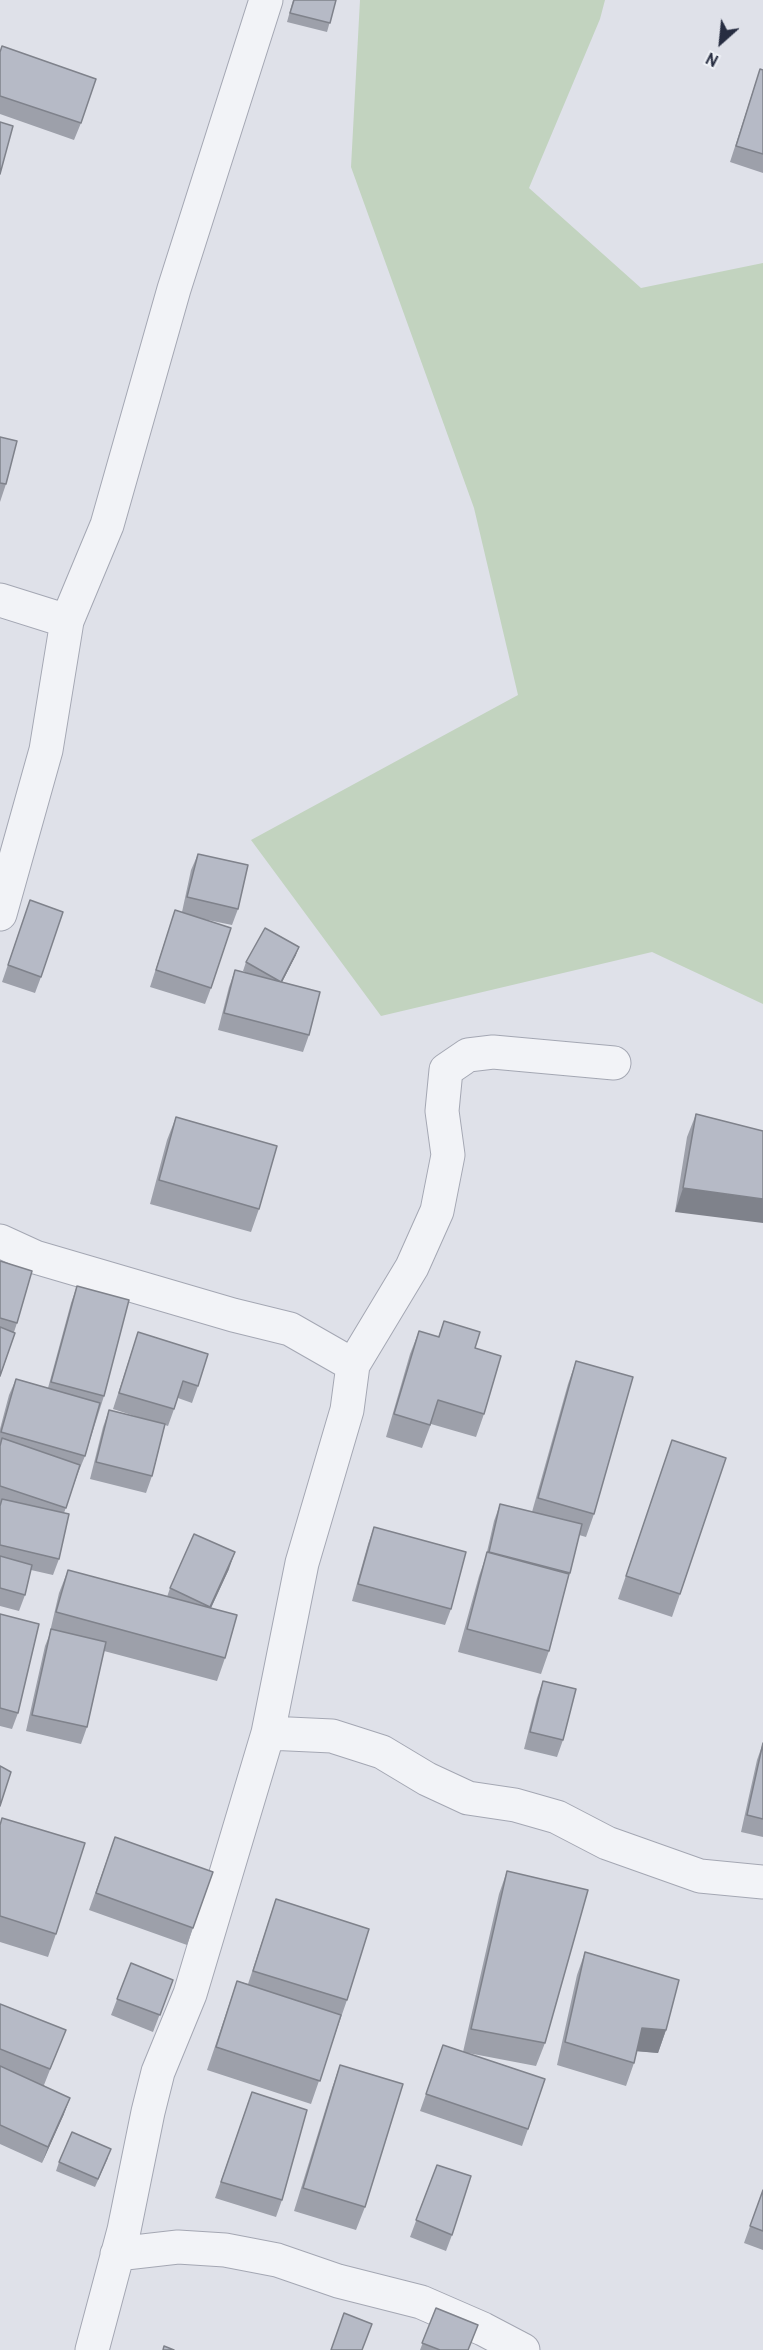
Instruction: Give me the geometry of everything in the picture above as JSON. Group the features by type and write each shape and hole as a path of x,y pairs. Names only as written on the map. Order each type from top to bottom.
{"street":[{"path":"0,914 46,750 67,621 107,525 174,289 266,0"},
{"path":"0,600 67,621"},
{"path":"92,2350 124,2230 158,2072 190,1994 268,1732 302,1563 347,1410 353,1365 412,1267 437,1211 448,1155 442,1111 446,1070 468,1055 493,1052 614,1063"},
{"path":"0,1241 35,1257 233,1315 290,1329 353,1365"},
{"path":"268,1732 332,1736 382,1752 427,1779 468,1798 515,1804 557,1817 607,1843 700,1876 763,1882"},
{"path":"117,2254 178,2247 225,2250 277,2260 338,2281 421,2302 483,2329 523,2350"}],"green space":[{"path":"360,0 605,0 600,19 529,188 641,288 763,263 763,1004 652,952 381,1016 251,840 518,695 474,508 351,167"}],"building":[{"path":"294,0 336,0 330,23 290,13"},
{"path":"2,46 96,79 81,123 0,96"},
{"path":"760,69 763,70 763,154 736,146"},
{"path":"0,122 13,126 0,174"},
{"path":"0,437 17,441 6,484 0,483"},
{"path":"198,854 248,865 238,909 187,897"},
{"path":"30,900 63,912 41,977 8,965"},
{"path":"175,910 231,928 211,988 156,970"},
{"path":"265,928 299,947 281,982 246,962"},
{"path":"235,970 320,992 309,1035 224,1013"},
{"path":"696,1114 763,1131 763,1199 683,1188"},
{"path":"176,1117 277,1146 259,1209 159,1180"},
{"path":"0,1261 32,1271 17,1323 0,1318"},
{"path":"77,1286 129,1300 104,1396 51,1382"},
{"path":"444,1321 480,1332 475,1348 501,1356 484,1414 438,1400 430,1425 394,1414 419,1331 439,1337"},
{"path":"0,1327 15,1333 0,1376"},
{"path":"138,1332 208,1354 198,1386 183,1381 174,1409 119,1393"},
{"path":"576,1361 633,1377 594,1514 538,1498"},
{"path":"16,1379 100,1403 85,1456 1,1432"},
{"path":"109,1410 165,1424 152,1476 96,1462"},
{"path":"2,1438 80,1465 66,1508 0,1486"},
{"path":"672,1440 726,1458 680,1594 626,1576"},
{"path":"2,1499 69,1514 59,1559 0,1545"},
{"path":"500,1504 582,1524 570,1573 489,1552"},
{"path":"374,1527 466,1552 451,1609 358,1584"},
{"path":"194,1534 235,1552 210,1607 170,1588"},
{"path":"487,1552 569,1574 549,1651 467,1629"},
{"path":"0,1556 32,1565 25,1595 0,1588"},
{"path":"68,1570 237,1615 225,1658 56,1612"},
{"path":"0,1614 39,1624 18,1713 0,1708"},
{"path":"51,1629 106,1642 87,1727 32,1715"},
{"path":"543,1681 576,1689 563,1740 530,1732"},
{"path":"763,1743 763,1819 747,1815"},
{"path":"0,1766 11,1772 0,1806"},
{"path":"2,1818 85,1843 56,1934 0,1916 0,1825"},
{"path":"115,1837 213,1872 193,1928 96,1893"},
{"path":"507,1871 588,1890 545,2043 471,2029"},
{"path":"276,1899 369,1929 347,2000 253,1971"},
{"path":"585,1952 679,1980 666,2030 642,2028 634,2063 565,2042"},
{"path":"131,1963 173,1980 160,2015 117,1999"},
{"path":"237,1981 341,2015 320,2081 216,2047"},
{"path":"0,2004 66,2030 50,2069 0,2049"},
{"path":"443,2045 545,2079 528,2129 426,2094"},
{"path":"340,2065 403,2084 365,2207 303,2188"},
{"path":"0,2066 70,2098 48,2147 0,2125"},
{"path":"252,2092 307,2110 282,2200 221,2182"},
{"path":"72,2132 111,2149 98,2179 59,2162"},
{"path":"437,2165 471,2176 452,2235 416,2220"},
{"path":"763,2190 763,2231 750,2226"},
{"path":"436,2308 478,2325 468,2350 440,2350 422,2343"},
{"path":"344,2313 372,2324 362,2350 331,2350"}]}
